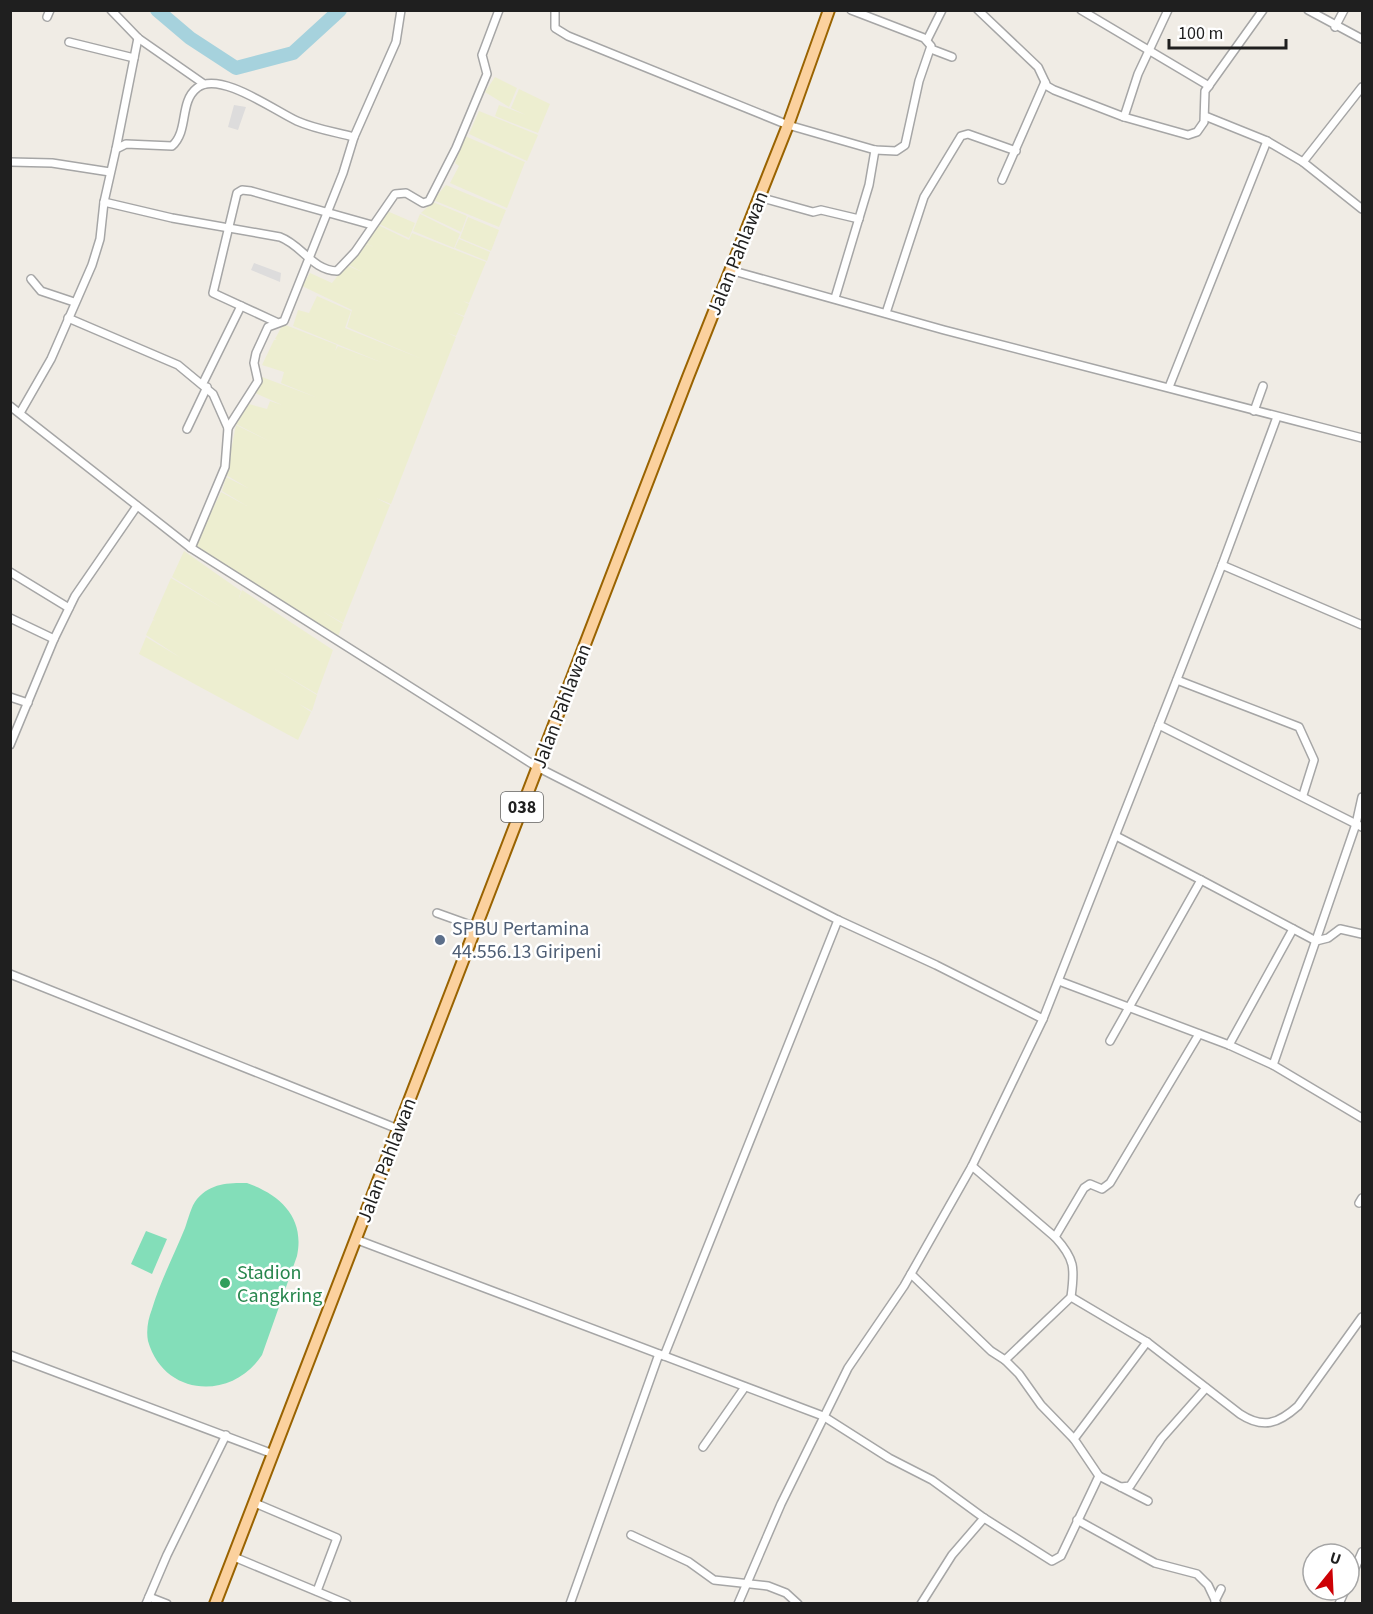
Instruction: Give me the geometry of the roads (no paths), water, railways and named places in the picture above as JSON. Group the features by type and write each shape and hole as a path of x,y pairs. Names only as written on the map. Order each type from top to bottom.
{"main road":[{"name":"Jalan Pahlawan","path":"215,1604 537,767 788,125 829,10"}],"street":[{"path":"111,10 138,38 204,84"},
{"path":"228,428 258,381 254,363 268,327 276,322 284,321 328,211 354,137 396,42 401,10"},
{"path":"104,202 284,239 309,259 328,270 337,271 342,268 398,192 406,193 423,203 429,201 456,148 488,74 482,55 499,10"},
{"path":"555,10 553,24 559,32 788,125 875,150 896,152 903,148 919,81 931,49 927,40 851,10"},
{"path":"927,40 942,10"},
{"path":"978,10 1038,67 1045,82 1060,94 1124,117 1188,135 1197,132 1205,116 1204,94 1260,13 1251,10"},
{"path":"1081,10 1209,86"},
{"path":"1124,117 1138,74 1168,10"},
{"path":"1308,10 1335,27 1362,39"},
{"path":"1335,27 1344,10"},
{"path":"20,413 51,359 74,302 92,266 100,240 104,202 138,38"},
{"path":"69,42 134,58"},
{"path":"931,49 952,57"},
{"path":"1002,180 1045,82"},
{"path":"116,149 126,144 172,146 180,136 192,92 204,84 213,83 239,91 298,121 329,132 354,137"},
{"path":"1303,162 1362,87"},
{"path":"1205,116 1267,141 1303,162 1362,209"},
{"path":"886,313 924,197 961,136 968,134 1016,151"},
{"path":"1169,387 1267,141"},
{"path":"836,298 869,185 875,150"},
{"path":"10,162 52,163 110,172"},
{"path":"276,322 213,293 234,199 242,190 328,211 372,225"},
{"path":"759,197 810,212 821,210 859,219"},
{"path":"730,270 1362,438"},
{"path":"32,279 41,291 74,302"},
{"path":"187,429 241,306"},
{"path":"68,318 178,365 205,385 223,412 228,428 225,467 191,548"},
{"path":"1254,411 1263,386"},
{"path":"10,406 191,548 537,767 838,920 936,965 1043,1019"},
{"path":"738,1604 745,1584 823,1416 848,1368 911,1274 972,1166 1043,1019 1222,565 1277,417"},
{"path":"10,744 54,639 85,578 137,506"},
{"path":"1222,565 1362,625"},
{"path":"10,572 69,608"},
{"path":"10,618 54,639"},
{"path":"1177,680 1299,727 1314,760 1303,795"},
{"path":"10,697 28,703"},
{"path":"1159,725 1303,795 1359,826"},
{"path":"1273,1065 1316,940 1359,826 1362,797"},
{"path":"1116,836 1316,940 1328,938 1340,929 1362,934"},
{"path":"1110,1041 1201,880"},
{"path":"437,913 476,927"},
{"path":"570,1604 662,1355 838,920"},
{"path":"1230,1045 1293,929"},
{"path":"10,974 398,1129"},
{"path":"1059,981 1230,1045 1273,1065 1362,1118"},
{"path":"1055,1237 1084,1188 1090,1184 1102,1189 1110,1183 1199,1034"},
{"path":"972,1166 1055,1237 1068,1251 1074,1266 1071,1297 1005,1360"},
{"path":"355,1239 823,1416 889,1458 932,1480 984,1518 1052,1560 1061,1556 1099,1476"},
{"path":"911,1274 986,1346 1019,1374 1041,1405 1074,1439 1099,1476 1148,1501"},
{"path":"1071,1297 1147,1342 1249,1420 1266,1424 1278,1421 1298,1406 1362,1317"},
{"path":"1074,1439 1147,1342"},
{"path":"10,1355 273,1454"},
{"path":"703,1447 746,1387"},
{"path":"1121,1487 1130,1486 1161,1439 1206,1388"},
{"path":"166,1604 148,1600 226,1435"},
{"path":"255,1503 337,1538 317,1591"},
{"path":"921,1604 952,1555 984,1518"},
{"path":"1077,1520 1155,1563 1197,1574 1208,1585 1215,1603"},
{"path":"631,1535 689,1562 714,1580 776,1589 798,1604"},
{"path":"234,1557 347,1604"},
{"path":"1215,1603 1221,1589"}],"waterway":[{"path":"157,10 190,38 236,68 293,53 340,10"}],"place":[{"name":"SPBU Pertamina 44.556.13 Giripeni","path":"440,940"},
{"name":"Stadion Cangkring","path":"225,1283"}]}
